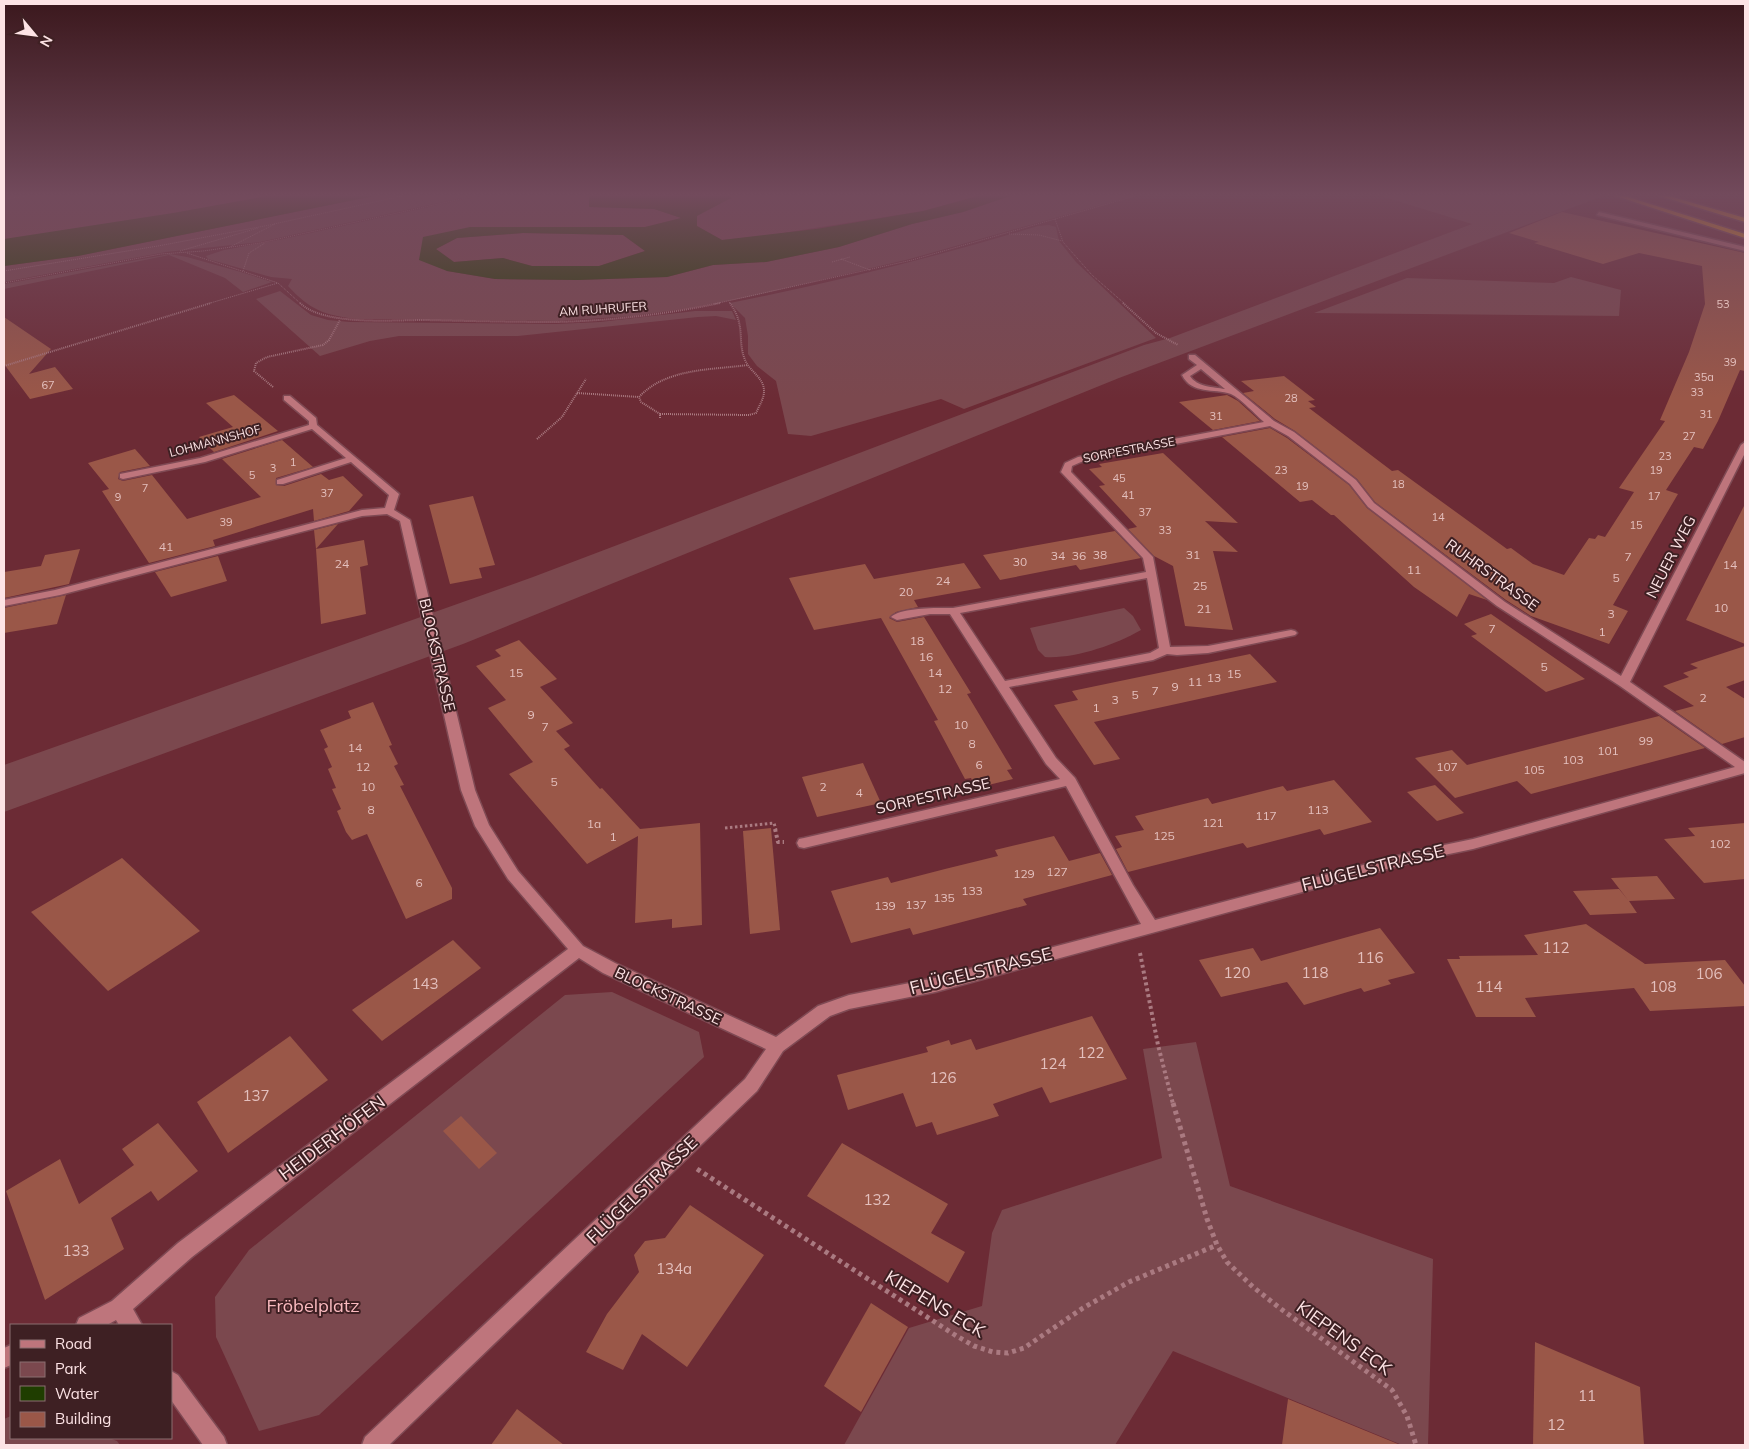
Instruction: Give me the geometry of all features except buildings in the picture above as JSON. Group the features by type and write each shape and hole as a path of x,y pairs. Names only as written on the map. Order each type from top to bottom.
{"street":[{"name":"RUHRSTRASSE","path":"1192,357 1271,423 1291,434 1353,482 1371,505 1501,604 1624,683 1745,768"},
{"name":"RUHRSTRASSE","path":"1202,365 1186,375 1190,382 1200,386 1233,392"},
{"path":"4,603 56,594 350,516 389,511 394,494 312,426 313,420 287,398"},
{"name":"SORPESTRASSE","path":"1165,650 1148,557 1066,472 1068,465 1078,460 1271,423"},
{"name":"LOHMANNSHOF","path":"123,476 202,460 312,426"},
{"name":"NEUER WEG","path":"1624,683 1745,444"},
{"path":"280,482 352,459"},
{"name":"BLOCKSTRASSE","path":"389,511 407,523 468,790 486,834 513,875 578,950 609,968 776,1046"},
{"path":"898,617 930,611 953,611 1152,574"},
{"path":"953,611 1051,761 1070,781 1150,926"},
{"path":"1002,684 1154,656 1165,650 1176,653 1197,651 1291,632"},
{"name":"FLÜGELSTRASSE","path":"373,1445 678,1157 751,1085 776,1046 824,1011 848,1002 935,984 1420,855 1473,844 1745,768"},
{"name":"SORPESTRASSE","path":"804,843 1070,781"},
{"name":"HEIDERHÖFEN","path":"88,1324 119,1308 185,1250 578,950"},
{"path":"119,1308 131,1324"},
{"path":"172,1383 216,1445"}],"path":[{"path":"4,271 49,264"},
{"path":"4,283 112,264"},
{"path":"222,264 278,283"},
{"path":"243,270 245,264"},
{"path":"852,264 870,270"},
{"name":"AM RUHRUFER","path":"278,283 306,309 341,319 518,322 579,321 663,313 729,302 894,264"},
{"path":"1082,264 1156,333 1173,342"},
{"path":"4,366 278,283"},
{"path":"638,397 641,402 660,414 749,415 756,413 764,393 761,379 749,365 743,353 740,320 729,302"},
{"path":"287,398 254,371 254,365 267,356 323,345 330,340 335,324 341,319"},
{"path":"638,397 643,389 678,374 749,365"},
{"path":"537,439 562,417 586,380"},
{"path":"577,393 638,397"},
{"path":"725,828 774,822 778,842 804,843"},
{"name":"KIEPENS ECK","path":"1135,930 1158,1045 1180,1130 1197,1189 1217,1245 1227,1262 1253,1286 1392,1390 1404,1406 1416,1445"},
{"name":"KIEPENS ECK","path":"678,1157 955,1335 974,1346 993,1352 1008,1353 1024,1348 1083,1308 1129,1282 1217,1245"}],"green space":[{"path":"22,264 103,264 4,282 4,266"},
{"path":"117,264 127,264 4,289 4,284"},
{"path":"190,264 211,264 272,282 243,292 225,278"},
{"path":"224,264 442,264 447,271 495,279 578,280 667,277 713,265 737,264 890,264 748,297 690,308 634,316 557,321 356,319 318,310 303,301 288,286 292,279 271,277"},
{"path":"523,264 606,264 599,266 532,266"},
{"path":"902,264 1078,264 1156,338 964,409 941,399 811,436 788,434 776,381 757,366 748,354 745,318 730,303"},
{"path":"1367,264 1423,264 1119,378 463,644 4,812 4,765 533,577 1144,345 1170,338"},
{"path":"1571,277 1621,290 1619,316 1314,313 1407,278 1554,283"},
{"path":"280,291 311,315 328,320 350,322 556,324 600,322 695,311 732,311 736,320 716,316 698,317 518,336 399,336 370,341 320,356 256,299"},
{"path":"1124,608 1133,616 1141,630 1107,646 1069,656 1045,657 1038,650 1030,628"},
{"name":"Fröbelplatz","path":"612,992 699,1032 704,1057 319,1415 259,1431 216,1337 215,1297 249,1250 565,995"},
{"path":"1196,1042 1230,1186 1433,1259 1428,1445 1402,1445 1173,1351 1115,1445 844,1445 909,1328 982,1306 992,1233 1002,1210 1162,1158 1143,1049"},
{"path":"10,1416 10,1439 112,1439 120,1445 4,1445 4,1419"}],"water":[{"path":"4,264 22,264 4,266"},
{"path":"428,264 599,266 606,264 737,264 713,265 667,277 578,280 495,279 447,271"}]}
